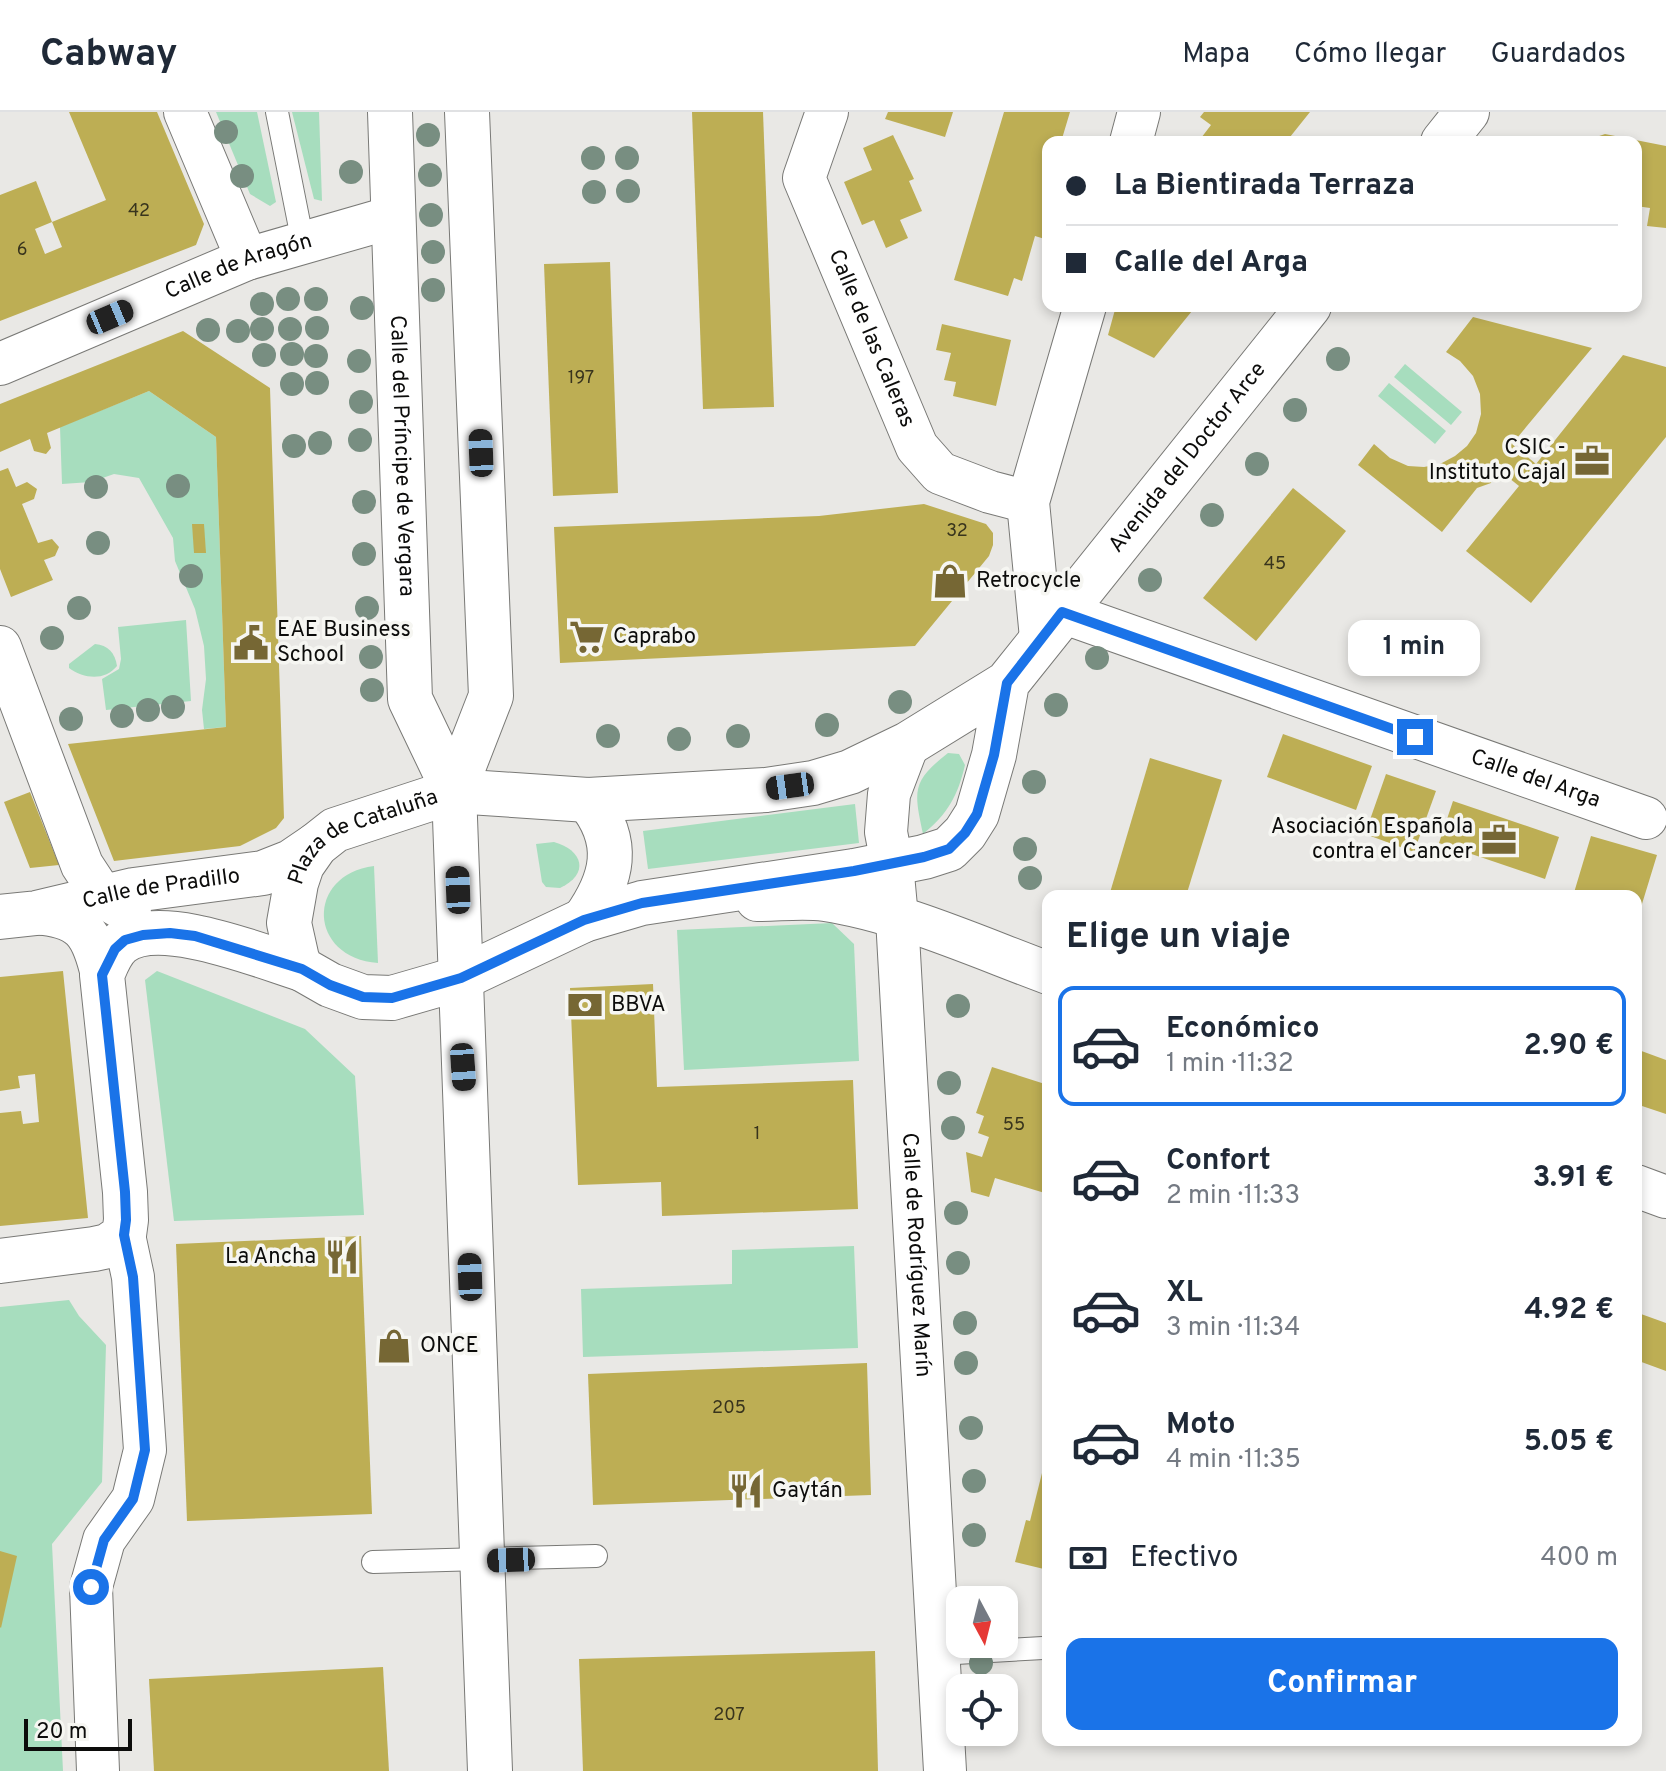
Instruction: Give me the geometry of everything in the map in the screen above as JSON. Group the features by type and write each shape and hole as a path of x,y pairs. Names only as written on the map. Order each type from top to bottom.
{"street":[{"path":"185,112 247,259"},
{"name":"Calle del Príncipe de Vergara","path":"390,112 410,699 454,791 490,1771"},
{"name":"Calle del Príncipe de Vergara","path":"454,791 491,696 467,112"},
{"name":"Calle de las Caleras","path":"827,112 804,178 917,447 940,473 1028,502"},
{"path":"1133,136 1139,112"},
{"path":"1448,136 1467,112"},
{"name":"Calle de Aragón","path":"0,364 247,259 393,217"},
{"path":"1051,625 1028,502 1083,312"},
{"name":"Avenida del Doctor Arce","path":"908,744 1007,683 1304,312"},
{"name":"Calle del Arga","path":"1051,625 1646,818"},
{"path":"0,647 92,881 121,910 302,969 330,985 363,997 392,998 461,978 584,920 642,903 892,864"},
{"name":"Avenida del Doctor Arce","path":"892,864 949,849 965,833 977,814 990,770 1007,683"},
{"name":"Plaza de Cataluña","path":"302,969 289,923 291,903 302,865 316,845 335,830 454,791 588,800 766,790 813,783 850,772 908,744"},
{"name":"Calle de Rodríguez Marín","path":"908,744 889,794 886,832 897,918 945,1771"},
{"path":"584,920 607,884 610,866 606,832 600,814 588,800"},
{"name":"Calle de Pradillo","path":"19,915 92,881 263,873 291,862 316,845"},
{"path":"660,901 821,899 897,918 1042,971"},
{"path":"19,915 66,918 82,926 89,934 102,975 125,1192 124,1235 133,1277 145,1450 133,1499 104,1540 91,1587 98,1771"},
{"path":"102,975 115,949 125,940 155,934 195,936"},
{"path":"1642,1188 1666,1197"},
{"path":"0,1261 94,1249 108,1246 124,1235"}],"lane":[{"path":"277,112 303,243"},
{"path":"373,1562 596,1556"},
{"path":"938,1654 1042,1648"}],"green space":[{"path":"216,112 257,112 276,202 270,206 250,194"},
{"path":"292,112 319,112 322,201 314,199"},
{"path":"1405,364 1462,412 1451,425 1394,377"},
{"path":"1389,383 1446,431 1435,444 1378,396"},
{"path":"149,391 216,437 226,727 204,729 204,646 195,609 175,561 173,538 139,478 114,474 91,482 62,484 60,427"},
{"path":"186,620 191,701 106,710 102,679 119,669 118,627"},
{"path":"95,644 104,646 115,657 117,666 112,671 94,677 69,668 69,664"},
{"path":"948,753 959,754 965,765 962,776 945,811 923,834 918,788 927,772"},
{"path":"855,804 859,843 648,869 643,831"},
{"path":"554,842 577,856 579,863 576,876 560,888 546,887 542,882 536,844"},
{"path":"374,866 378,963 355,958 338,947 328,932 324,916 326,899 336,884 351,873"},
{"path":"832,923 854,944 859,1061 684,1070 677,930"},
{"path":"157,971 305,1029 355,1076 364,1215 174,1221 145,980"},
{"path":"854,1246 858,1348 583,1357 581,1289 732,1284 732,1250"},
{"path":"69,1300 79,1316 106,1345 102,1482 52,1544 63,1771 0,1771 0,1307"}],"building":[{"path":"69,112 157,112 204,224 196,245 0,321 0,195 36,181 52,222 106,200","holes":["52,222 62,247 45,254 35,229"]},
{"path":"692,112 763,112 774,407 703,409"},
{"path":"888,112 953,112 945,137 885,119"},
{"path":"1004,112 1070,112 1063,136 1042,136 1042,238 1035,236 1022,281 1014,278 1008,296 954,280"},
{"path":"1204,112 1310,112 1291,136 1203,136 1211,125 1200,117"},
{"path":"893,135 914,179 909,181 922,211 900,220 908,238 886,248 874,220 862,225 844,182 872,170 863,148"},
{"path":"1642,141 1666,146 1666,228 1647,226 1650,208 1642,207"},
{"path":"610,262 618,493 553,496 544,264"},
{"path":"1114,312 1191,312 1154,358 1108,335"},
{"name":"CSIC - Instituto Cajal","path":"1473,317 1592,348 1512,444 1536,464 1623,355 1666,367 1666,437 1531,603 1466,551 1519,486 1494,466 1491,483 1477,488 1442,532 1358,465 1374,444 1390,458 1408,466 1424,467 1440,464 1467,446 1476,433 1481,414 1480,394 1473,376 1460,361 1446,352"},
{"path":"942,324 1011,340 996,406 953,396 956,382 944,380 951,353 936,350"},
{"path":"183,331 270,388 284,818 276,828 240,846 114,861 68,744 226,727 216,437 149,391 47,433 51,448 46,454 34,451 30,439 0,452 0,404"},
{"path":"8,468 16,487 27,482 37,489 34,499 22,504 38,543 52,539 59,547 55,556 44,560 53,580 11,597 0,569 0,471"},
{"path":"1293,488 1346,531 1256,641 1203,598"},
{"path":"924,504 986,524 993,533 993,545 989,556 915,646 560,663 554,527 819,516"},
{"path":"192,524 204,524 206,553 194,553"},
{"path":"1283,734 1372,766 1356,810 1267,777"},
{"path":"1150,758 1222,780 1188,890 1111,890"},
{"path":"1386,774 1436,791 1414,852 1365,834"},
{"path":"30,792 59,865 30,868 4,802"},
{"name":"Asociación Española contra el Cancer","path":"1453,801 1559,837 1545,879 1439,843"},
{"path":"1591,836 1657,855 1642,904 1642,890 1575,890"},
{"path":"63,971 88,1218 0,1226 0,1113 21,1111 23,1124 39,1122 35,1074 18,1076 20,1088 0,1091 0,977"},
{"path":"653,984 657,1087 853,1080 858,1209 662,1216 661,1182 578,1185 570,988"},
{"path":"1642,1051 1666,1060 1666,1114 1642,1106"},
{"path":"992,1067 1042,1083 1042,1192 995,1178 989,1197 971,1192 966,1152 982,1157 989,1137 978,1133 984,1116 976,1113"},
{"path":"361,1236 372,1514 187,1521 176,1244"},
{"path":"1642,1314 1666,1323 1666,1371 1642,1362"},
{"path":"867,1363 871,1495 593,1505 588,1374"},
{"path":"1042,1473 1042,1569 1015,1562 1026,1520 1030,1521"},
{"path":"0,1551 17,1556 1,1628 0,1627"},
{"path":"875,1651 878,1771 583,1771 579,1659"},
{"path":"383,1667 389,1771 154,1771 149,1679"}],"place":[{"name":"CSIC - Instituto Cajal","path":"1592,461"},
{"name":"Retrocycle","path":"950,581"},
{"name":"Caprabo","path":"587,637"},
{"name":"EAE Business School","path":"251,643"},
{"name":"Asociación Española contra el Cancer","path":"1499,840"},
{"name":"BBVA","path":"585,1005"},
{"name":"La Ancha","path":"342,1257"},
{"name":"ONCE","path":"394,1346"},
{"name":"Gaytán","path":"746,1491"}],"route":[{"path":"91,1587 104,1540 133,1499 145,1450 133,1277 124,1235 125,1192 102,975 108,959 125,940 170,933 195,936 302,969 330,985 363,997 392,998 461,978 584,920 642,903 854,871 949,849 965,833 977,814 994,755 1007,683 1062,612 1415,737"}]}
